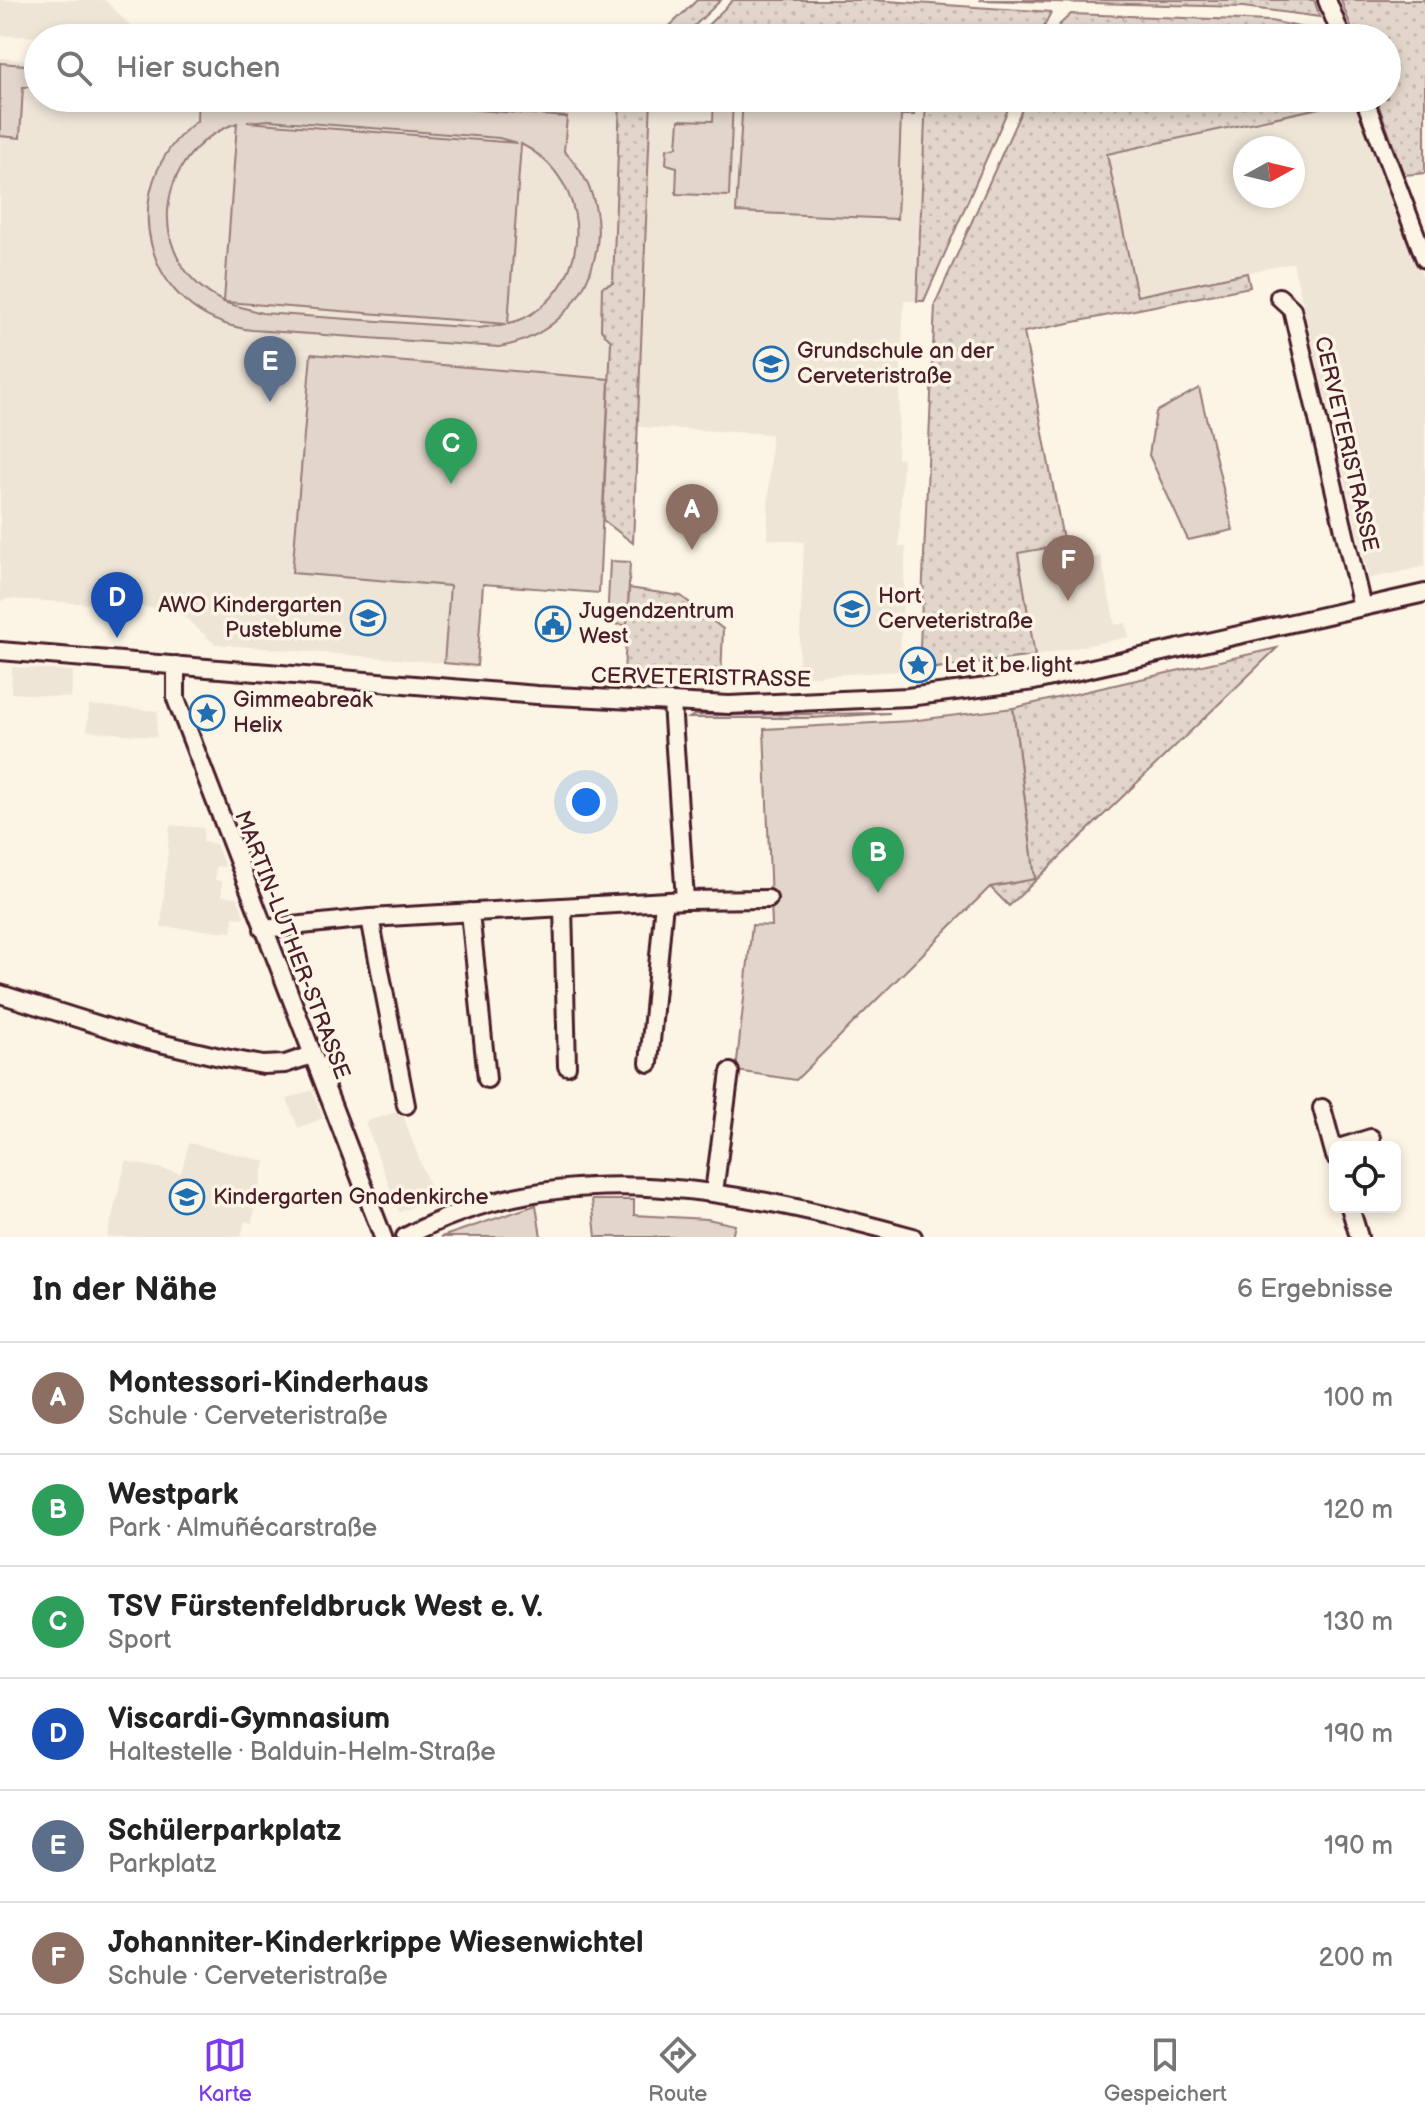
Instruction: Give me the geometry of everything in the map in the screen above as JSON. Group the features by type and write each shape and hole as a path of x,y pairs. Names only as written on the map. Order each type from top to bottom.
{"street":[{"path":"1327,0 1336,24"},
{"path":"1369,112 1425,259"},
{"name":"CERVETERISTRASSE","path":"1279,297 1292,309 1362,607"},
{"name":"CERVETERISTRASSE","path":"0,651 672,703 789,705 971,691 1034,681 1425,593"},
{"name":"MARTIN-LUTHER-STRASSE","path":"176,665 176,699 383,1237"},
{"path":"672,703 685,900"},
{"path":"263,929 470,912 685,900 768,899"},
{"path":"649,1063 664,902"},
{"path":"563,907 567,1066"},
{"path":"470,912 487,1079"},
{"path":"370,918 406,1105"},
{"path":"0,994 147,1040 220,1057 274,1065 312,1055"},
{"path":"714,1192 730,1072"},
{"path":"1322,1108 1333,1141"},
{"path":"1362,1141 1371,1138"},
{"path":"405,1237 497,1199 562,1187 630,1185 714,1192 823,1213 913,1237"},
{"path":"1352,1213 1359,1237"}],"shaded area":[{"path":"0,0 105,0 128,24 24,24 24,36 0,36"},
{"path":"697,0 721,0 696,24 672,24"},
{"path":"733,0 872,0 1051,12 1045,24 709,24"},
{"path":"979,0 1314,0 1320,17 1243,7"},
{"path":"1341,0 1425,0 1425,173 1404,175 1381,112 1401,112 1401,24 1350,24"},
{"path":"1071,14 1285,24 1060,24"},
{"path":"0,58 24,60 24,112 620,112 613,283 602,287 611,341 609,379 311,354 451,586 444,663 215,644 175,609 9,599 0,601"},
{"path":"0,63 24,65 20,138 0,136"},
{"path":"197,112 504,112 567,117 564,151 585,178 595,208 598,239 592,268 578,296 558,319 531,337 499,347 252,330 215,320 185,301 164,275 151,245 148,212 154,179 170,148 197,121","holes":["269,120 499,138 517,143 247,122","237,123 224,302 197,284 179,261 170,235 168,208 175,182 188,157 209,137","521,144 541,157 557,174 575,214 576,236 573,258 565,279 551,298 531,314 508,323","226,302 506,324 479,328 262,313"]},
{"path":"620,112 650,112 633,543 603,520 611,341 601,330 602,287 613,283"},
{"name":"Grundschule an der Cerveteristraße","path":"650,112 925,112 917,301 904,301 897,458 903,459 899,546 906,547 899,671 798,677 804,542 767,539 771,434 638,427"},
{"path":"713,112 732,112 729,196 676,194 677,167 666,164 667,149 677,147 679,120 713,121"},
{"path":"742,112 914,112 914,115 901,115 897,219 736,212"},
{"path":"925,112 1007,112 924,301 917,301"},
{"path":"1021,112 1301,112 1107,154 1137,296 1247,273 1250,287 1024,332 1064,545 1018,553 1035,656 919,670 935,304"},
{"path":"1300,112 1361,112 1425,283 1425,566 1369,579 1293,263 1137,296 1106,154"},
{"path":"311,354 609,379 599,593 483,584 477,666 444,663 450,586 292,573"},
{"path":"1199,388 1233,530 1188,540 1149,455 1156,412"},
{"path":"1064,545 1067,563 1101,556 1115,625 1126,623 1129,637 1035,656 1018,552"},
{"path":"610,561 630,562 627,625 607,624"},
{"path":"629,588 681,596 723,629 721,679 624,673"},
{"path":"1277,648 1009,906 990,887 1035,879 1013,708"},
{"path":"12,667 73,671 71,698 11,693"},
{"path":"89,705 158,711 156,737 87,731"},
{"path":"1013,708 1035,879 990,887 796,1080 736,1071 752,925 772,926 764,729 910,721"},
{"path":"890,713 813,718 689,718 694,715"},
{"path":"170,825 204,828 203,842 216,844 225,867 216,866 215,880 222,881 222,896 237,897 245,918 233,917 232,932 161,927"},
{"path":"312,1090 323,1118 298,1128 287,1099"},
{"path":"401,1110 434,1199 399,1212 365,1122"},
{"name":"Kindergarten Gnadenkirche","path":"189,1143 265,1161 252,1223 245,1221 241,1237 107,1237 126,1161 181,1173"},
{"path":"592,1200 634,1200 634,1215 707,1219 735,1225 732,1237 596,1237"},
{"path":"536,1205 541,1237 441,1237"}],"place":[{"name":"Grundschule an der Cerveteristraße","path":"771,364"},
{"name":"Schülerparkplatz","path":"270,402"},
{"name":"TSV Fürstenfeldbruck West e. V.","path":"451,484"},
{"name":"Montessori-Kinderhaus","path":"692,550"},
{"name":"Johanniter-Kinderkrippe Wiesenwichtel","path":"1068,601"},
{"name":"Hort Cerveteristraße","path":"852,609"},
{"name":"AWO Kindergarten Pusteblume","path":"368,618"},
{"name":"Jugendzentrum West","path":"553,624"},
{"name":"Viscardi-Gymnasium","path":"117,638"},
{"name":"Let it be light","path":"918,665"},
{"name":"Gimmeabreak Helix","path":"207,713"},
{"name":"Westpark","path":"878,893"},
{"name":"Kindergarten Gnadenkirche","path":"187,1197"}]}
